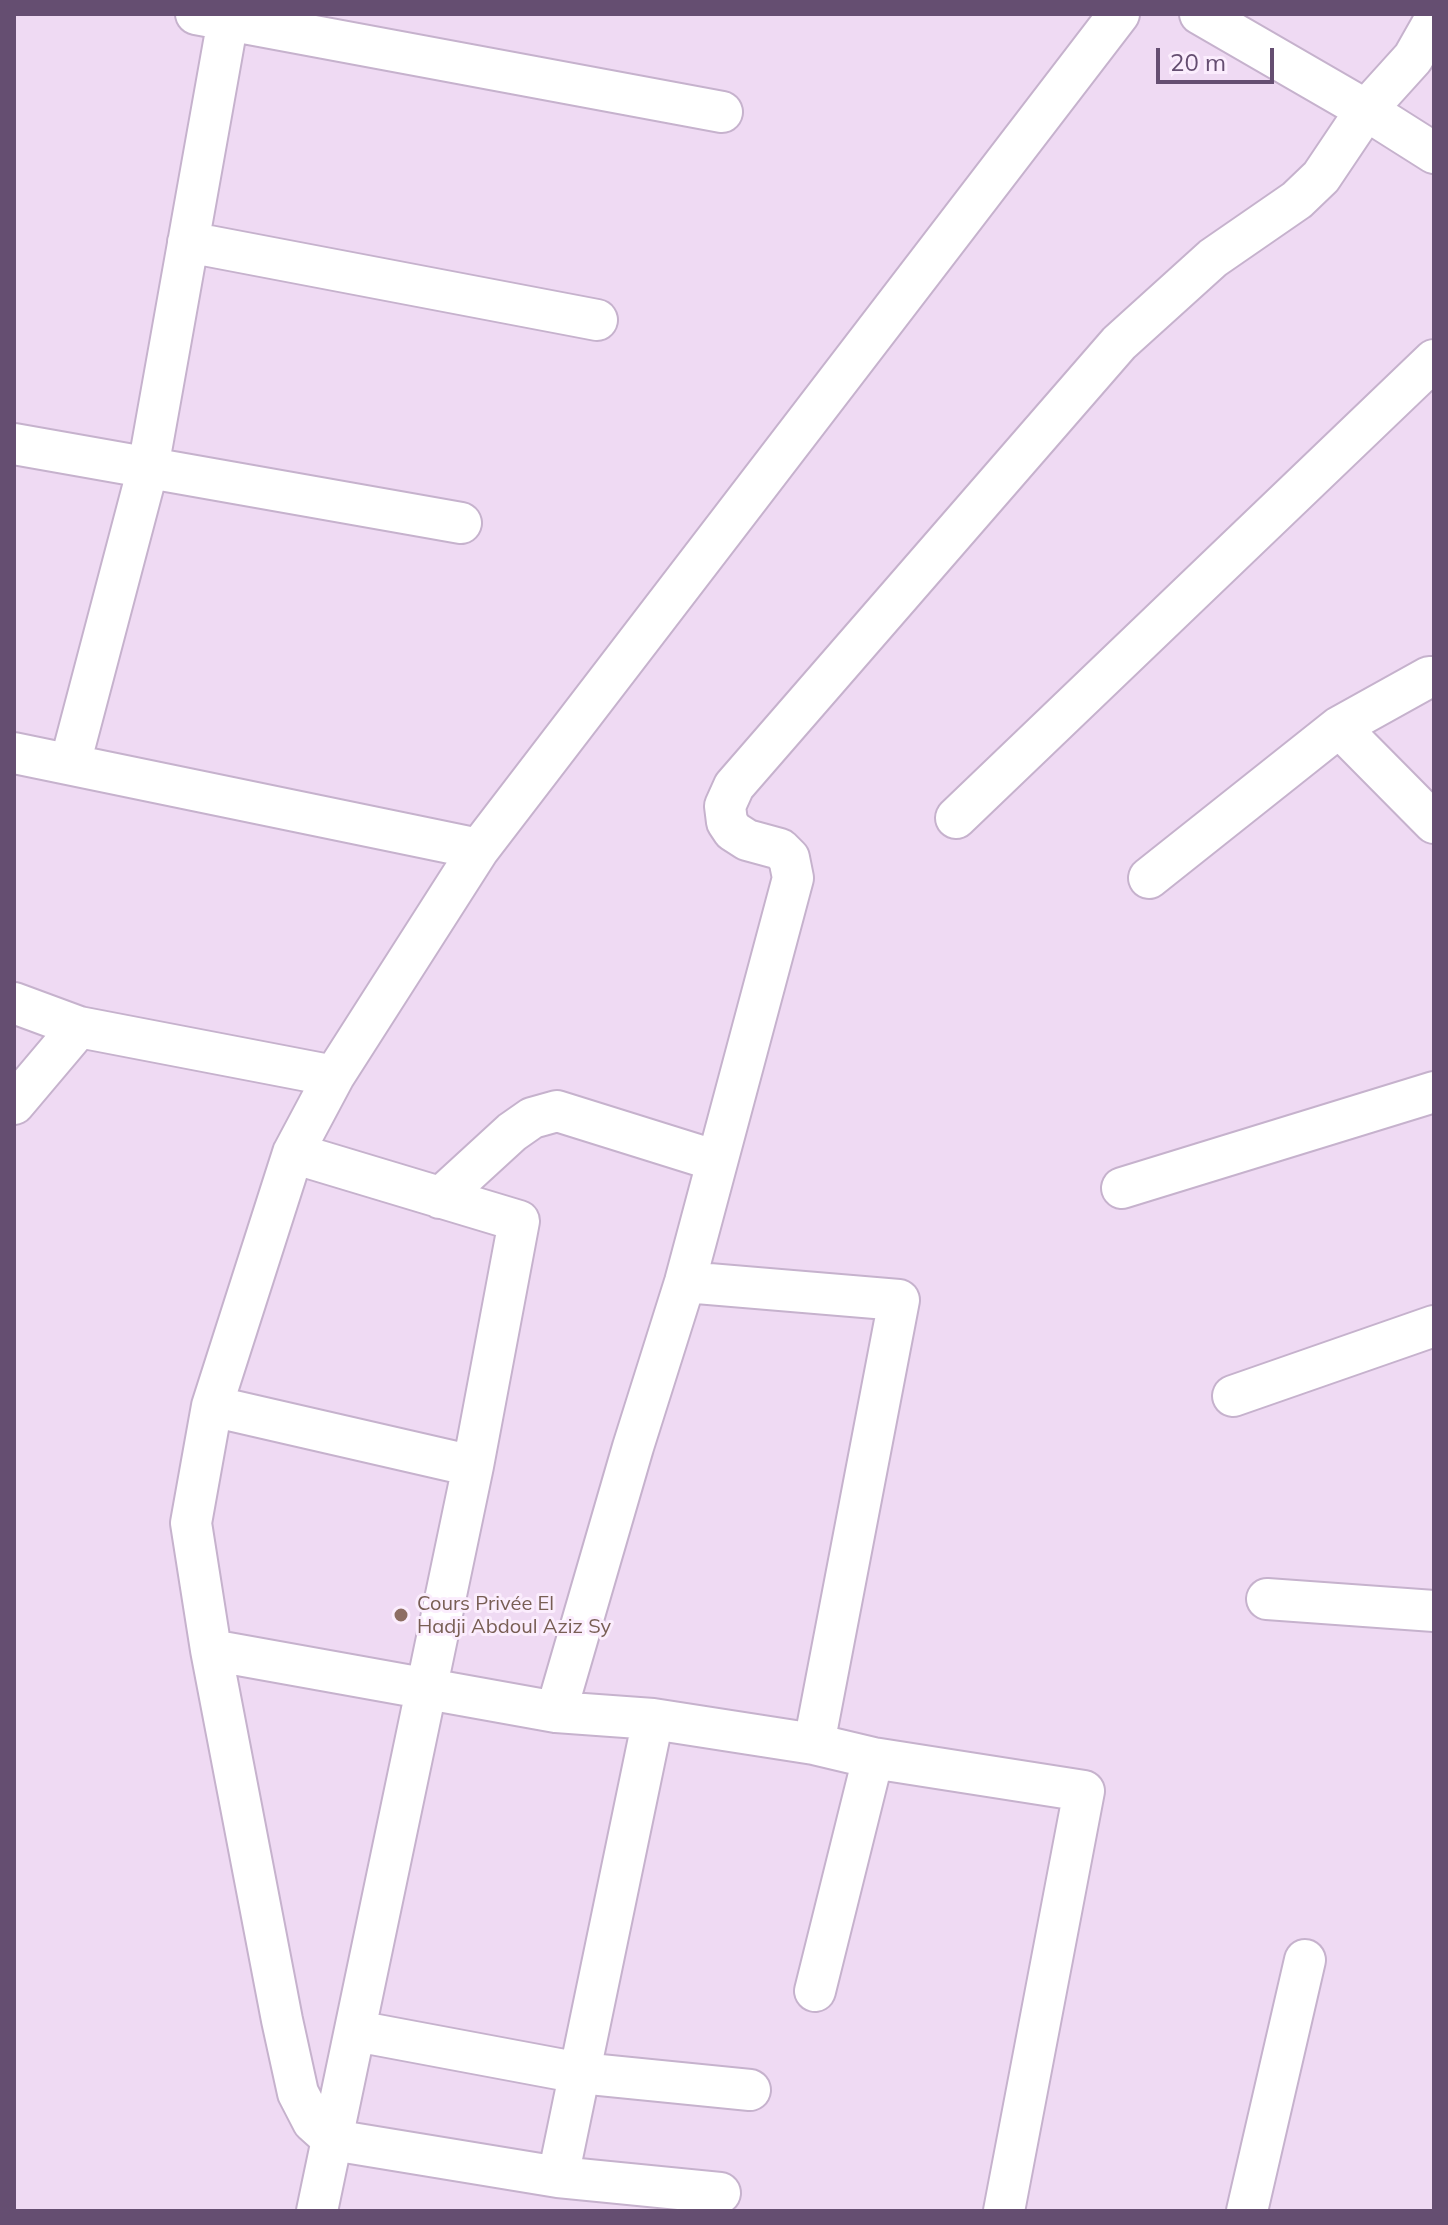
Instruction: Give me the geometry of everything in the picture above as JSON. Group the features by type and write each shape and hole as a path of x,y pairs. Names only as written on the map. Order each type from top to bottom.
{"street":[{"path":"720,2193 558,2177 333,2140 313,2122 298,2093 211,1650 191,1523 212,1406 293,1153 334,1076 479,849 1119,14"},
{"path":"1200,14 1434,153"},
{"path":"70,764 148,468 188,242 217,16 722,112"},
{"path":"556,1712 685,1282 793,878 789,858 780,849 747,840 733,831 727,822 725,806 734,786 1119,343 1213,258 1297,200 1321,177 1366,110 1413,58 1434,21"},
{"path":"188,242 597,320"},
{"path":"956,818 1434,360"},
{"path":"14,444 461,523"},
{"path":"1149,878 1339,727 1434,677"},
{"path":"1339,727 1434,823"},
{"path":"14,753 479,849"},
{"path":"14,1003 79,1027 334,1076"},
{"path":"14,1104 79,1027"},
{"path":"1122,1188 1434,1092"},
{"path":"440,1198 512,1132 532,1118 557,1111 717,1161"},
{"path":"293,1153 519,1221 473,1466 317,2211"},
{"path":"685,1282 899,1300 814,1744"},
{"path":"1233,1396 1434,1326"},
{"path":"212,1406 473,1466"},
{"path":"1267,1599 1434,1611"},
{"path":"211,1650 556,1712 653,1719 1084,1791 1004,2211"},
{"path":"558,2177 653,1719"},
{"path":"815,1991 873,1758"},
{"path":"1247,2211 1305,1960"},
{"path":"356,2031 580,2073 750,2090"}],"shaded area":[{"path":"14,14 1434,14 1434,2211 14,2211"}],"place":[{"name":"Cours Privée El Hadji Abdoul Aziz Sy","path":"401,1615"}]}
